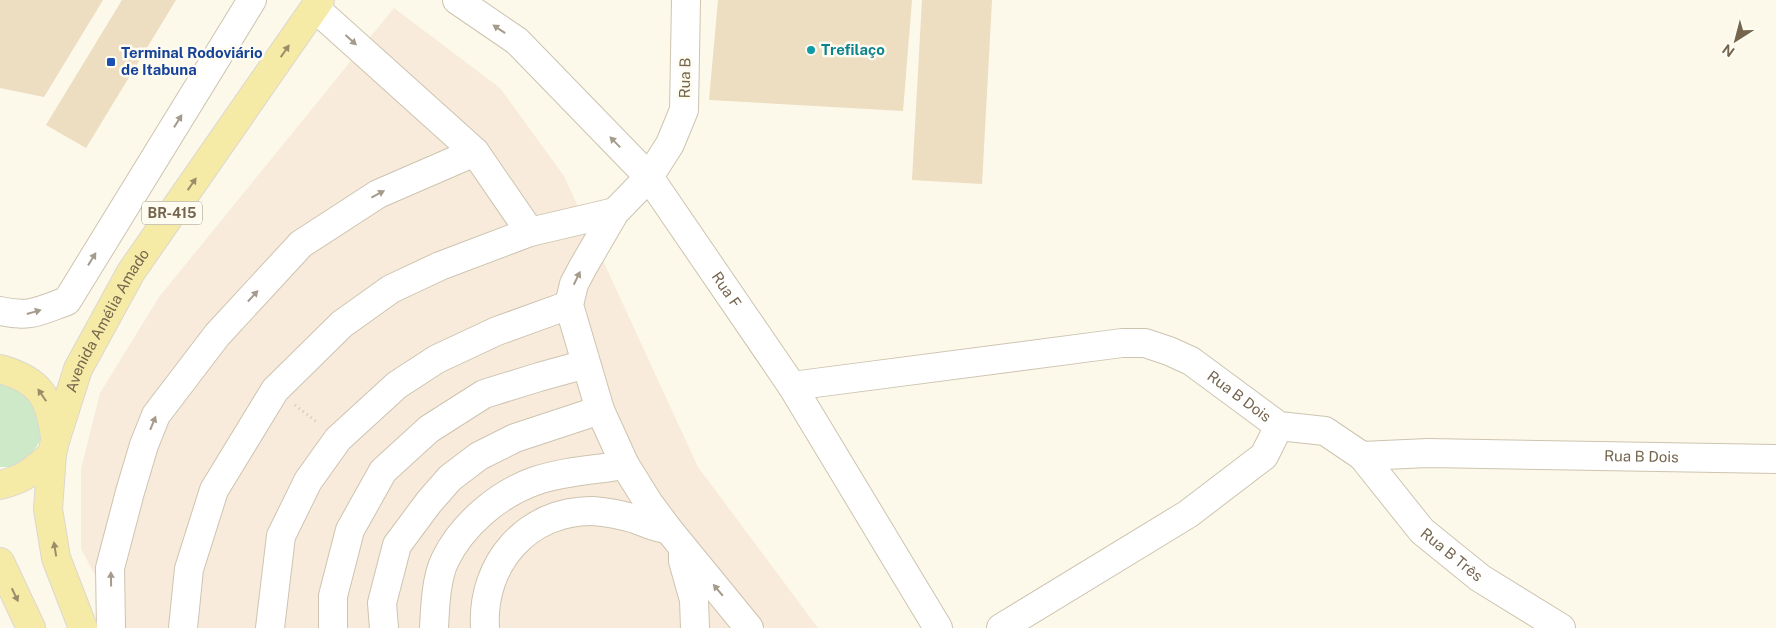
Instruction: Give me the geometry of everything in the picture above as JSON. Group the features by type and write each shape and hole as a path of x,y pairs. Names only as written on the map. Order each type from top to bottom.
{"main road":[{"name":"Avenida Amélia Amado","path":"83,628 56,558 48,509 54,448 78,369 131,272 317,4"},
{"path":"0,369 19,374 35,385 47,401 53,420 54,448 33,471 17,481 0,485"},
{"path":"0,562 31,628"}],"street":[{"path":"0,311 14,314 30,314 67,300 252,0"},
{"name":"Rua F","path":"457,0 516,41 649,177 792,386 938,628"},
{"name":"Rua B","path":"569,305 574,284 615,212 649,177 670,144 684,110 686,0"},
{"path":"317,4 475,152 530,232"},
{"path":"111,628 110,568 144,445 156,415 161,408 217,335 301,244 378,194 475,152"},
{"path":"183,628 189,569 214,490 275,390 342,324 391,289 440,266 530,232 615,212"},
{"path":"270,628 281,536 308,482 338,439 397,385 438,358 497,330 569,305 600,410 625,465 648,502 675,538 749,628"},
{"name":"Rua B Dois","path":"792,386 1122,343 1145,343 1191,361 1279,426 1325,431 1362,456 1428,454 1776,459"},
{"path":"333,628 333,596 350,530 383,471 429,429 484,394 539,376 586,364"},
{"path":"384,628 382,602 397,545 429,502 450,478 479,456 515,438 600,410"},
{"path":"1001,628 1188,514 1264,456 1279,426"},
{"name":"Rua B Três","path":"1362,456 1422,531 1480,578 1561,628"},
{"path":"434,628 436,598 444,561 466,528 500,499 535,481 571,473 625,465"},
{"path":"485,628 484,612 487,592 494,572 504,554 534,526 553,517 573,512 594,511 635,519 675,538 694,600 695,628"}],"shaded area":[{"path":"394,8 500,88 564,176 698,467 818,628 123,628 81,549 81,469 100,393 159,297"}],"green space":[{"path":"0,382 14,385 36,402 43,428 40,441 32,453 22,462 9,467 0,467"}],"building":[{"name":"Terminal Rodoviário de Itabuna","path":"0,0 103,0 44,97 0,88"},
{"name":"Terminal Rodoviário de Itabuna","path":"122,0 176,0 86,148 46,125"},
{"name":"Trefilaço","path":"718,0 912,0 903,111 709,100"},
{"path":"922,0 992,0 982,184 912,180"}],"place":[{"name":"Trefilaço","path":"811,50"},
{"name":"Terminal Rodoviário de Itabuna","path":"111,62"}]}
